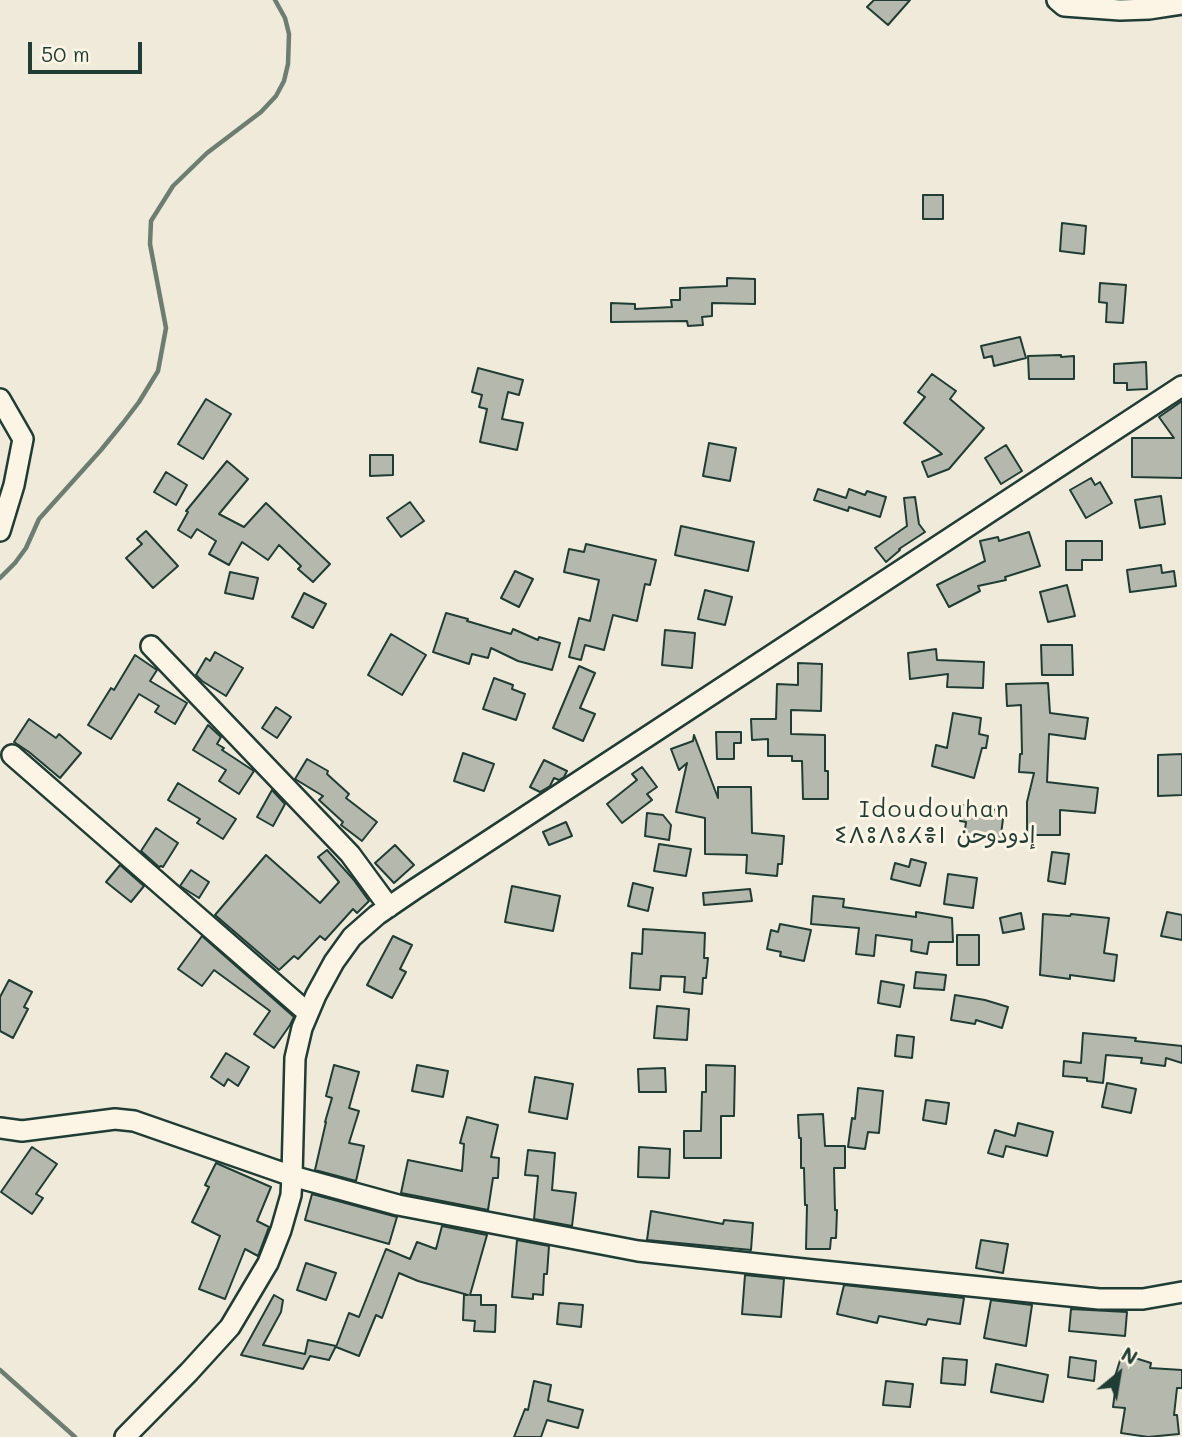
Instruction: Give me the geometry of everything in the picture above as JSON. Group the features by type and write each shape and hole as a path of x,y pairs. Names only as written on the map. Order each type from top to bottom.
{"street":[{"path":"1057,0 1065,6 1120,10 1182,4"},
{"path":"125,1437 230,1327 268,1263 290,1195 295,1059 302,1028 322,984 352,937 389,907 1182,386"},
{"path":"0,399 23,439 14,485 0,531"},
{"path":"151,646 350,854 389,907"},
{"path":"12,755 308,1013"},
{"path":"0,1128 22,1132 115,1119 134,1121 292,1176 398,1205 638,1251 1099,1299 1143,1299 1182,1292"}],"building":[{"path":"874,0 910,0 888,25 867,7"},
{"path":"923,195 943,195 943,219 923,219"},
{"path":"1062,223 1086,226 1084,254 1060,251"},
{"path":"727,278 755,279 755,304 712,303 712,316 702,317 703,325 688,326 687,321 611,322 611,303 635,304 635,309 672,307 671,300 680,300 680,288 727,286"},
{"path":"1100,283 1126,285 1123,323 1106,322 1107,303 1099,302"},
{"path":"1020,337 1026,358 994,366 992,356 984,358 981,346"},
{"path":"1028,356 1074,356 1074,379 1029,379"},
{"path":"1146,362 1147,389 1127,390 1127,383 1114,383 1114,364"},
{"path":"478,368 523,380 519,395 508,392 502,419 523,423 517,450 480,442 487,409 479,407 482,395 472,392"},
{"path":"932,374 956,391 950,399 984,428 949,469 928,477 922,462 942,454 904,423 925,397 918,392"},
{"path":"206,399 231,414 203,459 178,444"},
{"path":"1182,401 1182,478 1132,477 1132,438 1174,438 1159,417"},
{"path":"709,443 736,448 730,481 703,476"},
{"path":"1006,445 1022,471 1001,484 985,458"},
{"path":"370,455 393,455 393,475 370,476"},
{"path":"227,461 248,479 219,514 244,527 266,503 330,564 313,582 298,569 301,566 279,545 268,560 242,542 229,565 209,554 216,541 197,529 191,538 178,530 188,512 186,511"},
{"path":"166,472 187,485 176,505 154,492"},
{"path":"1091,478 1095,485 1100,482 1112,503 1086,518 1070,490"},
{"path":"818,489 846,498 849,489 865,495 867,491 886,497 880,517 849,507 848,511 814,500"},
{"path":"1161,496 1165,524 1140,528 1135,500"},
{"path":"915,497 919,524 925,532 899,549 886,562 875,548 907,526 904,498"},
{"path":"410,502 424,521 401,537 387,518"},
{"path":"681,526 754,542 748,571 675,555"},
{"path":"146,531 178,566 153,588 126,558 142,544 137,539"},
{"path":"1029,532 1040,566 1005,577 1006,580 978,586 980,591 949,607 937,585 985,561 980,541 998,537 999,541"},
{"path":"1066,541 1102,541 1102,560 1082,560 1082,570 1066,570"},
{"path":"586,544 656,560 650,585 645,584 637,621 613,615 604,650 585,645 581,660 569,657 579,618 590,621 599,580 564,572 569,549 584,552"},
{"path":"1161,565 1162,573 1174,571 1176,586 1130,592 1127,570"},
{"path":"515,571 533,579 519,607 501,598"},
{"path":"230,572 258,578 253,599 225,593"},
{"path":"1067,585 1075,616 1048,622 1040,592"},
{"path":"705,590 732,597 725,625 698,619"},
{"path":"304,593 326,604 313,628 292,617"},
{"path":"446,613 511,634 513,629 538,640 539,637 560,643 552,670 518,661 491,648 488,658 472,654 469,664 433,652"},
{"path":"665,630 695,633 692,668 662,665"},
{"path":"391,634 426,655 402,695 368,675"},
{"path":"1041,645 1072,645 1073,675 1042,675"},
{"path":"936,649 937,660 984,662 983,688 947,687 948,674 910,679 908,653"},
{"path":"215,652 243,668 226,696 196,675 206,658 210,661"},
{"path":"135,655 157,670 150,681 187,703 175,724 155,712 159,706 139,694 111,739 88,725"},
{"path":"798,663 822,664 821,711 791,710 791,734 825,735 828,799 803,799 802,761 792,761 792,756 768,756 768,739 752,740 751,719 776,719 777,684 798,685"},
{"path":"579,666 595,673 580,708 595,714 583,741 553,728"},
{"path":"494,678 513,685 512,689 525,694 516,720 483,709"},
{"path":"1048,683 1050,713 1088,718 1085,739 1049,734 1047,782 1098,788 1095,813 1060,810 1060,835 1027,835 1027,802 1034,773 1019,772 1022,754 1021,705 1007,706 1006,684"},
{"path":"276,707 291,717 277,738 262,728"},
{"path":"953,713 981,718 979,734 988,736 974,778 932,766 936,745 947,748"},
{"path":"29,719 56,738 59,734 81,753 60,778 14,742"},
{"path":"208,725 221,737 217,744 224,748 222,750 254,771 239,794 219,781 226,770 193,750"},
{"path":"716,732 741,732 741,743 734,743 734,759 717,759"},
{"path":"694,735 718,798 718,787 751,787 752,833 784,836 782,864 778,864 777,876 746,873 747,855 705,854 705,818 676,812 687,763 679,770 671,749 693,741"},
{"path":"463,753 494,764 484,791 454,781"},
{"path":"1182,754 1182,795 1158,796 1158,755"},
{"path":"307,759 328,771 327,774 349,794 346,798 377,822 362,841 341,825 343,822 319,800 323,796 295,779"},
{"path":"544,760 567,771 564,777 559,780 554,778 550,786 540,792 530,787"},
{"path":"642,767 657,787 647,794 652,800 622,823 607,804 637,780 632,774"},
{"path":"178,783 236,819 223,839 197,823 200,819 168,800"},
{"path":"272,790 285,804 273,826 257,817"},
{"path":"962,805 1004,811 1000,842 964,837 966,822 960,821"},
{"path":"647,813 663,815 671,825 669,840 645,836"},
{"path":"566,822 572,836 549,845 543,832"},
{"path":"156,828 178,843 163,867 159,867 141,851"},
{"path":"659,844 691,849 686,876 654,871"},
{"path":"395,845 414,865 394,883 375,863"},
{"path":"327,850 369,901 357,913 353,909 325,940 320,936 298,959 294,956 279,970 215,915 266,855 320,903 339,882 318,857"},
{"path":"1052,852 1069,854 1065,884 1048,881"},
{"path":"911,859 926,863 920,886 891,879 895,863 909,867"},
{"path":"120,865 144,886 131,902 106,882"},
{"path":"191,870 209,882 199,898 180,886"},
{"path":"948,874 977,878 973,908 944,904"},
{"path":"633,883 653,888 648,911 628,906"},
{"path":"512,886 560,896 553,931 505,922"},
{"path":"750,889 752,901 704,905 703,893"},
{"path":"813,896 844,899 843,907 916,917 916,912 952,918 953,942 929,942 927,954 911,951 912,940 876,935 874,956 856,954 859,928 811,924"},
{"path":"1167,912 1182,915 1182,940 1161,936"},
{"path":"1021,913 1024,929 1003,933 1000,918"},
{"path":"1043,914 1109,918 1104,953 1117,955 1114,981 1070,975 1070,979 1040,975"},
{"path":"780,924 811,930 804,961 780,956 781,952 767,949 771,930 778,932"},
{"path":"643,929 705,933 704,958 708,958 702,994 684,992 685,977 661,976 660,990 630,988 632,953 642,954"},
{"path":"957,935 979,935 979,965 957,965"},
{"path":"202,936 294,1017 274,1048 254,1034 270,1011 214,970 202,986 178,969"},
{"path":"393,936 412,945 400,969 406,972 392,998 367,985"},
{"path":"916,972 946,975 944,990 914,988"},
{"path":"9,980 32,992 24,1007 28,1009 13,1038 0,1031 0,997"},
{"path":"881,981 904,985 900,1007 878,1003"},
{"path":"955,995 1008,1007 1002,1028 976,1020 975,1024 951,1020"},
{"path":"657,1006 689,1009 687,1040 654,1038"},
{"path":"1083,1033 1182,1046 1182,1063 1166,1058 1165,1066 1141,1063 1142,1058 1106,1055 1103,1083 1087,1081 1087,1078 1063,1076 1064,1061 1081,1063"},
{"path":"897,1035 914,1037 912,1058 895,1056"},
{"path":"226,1053 249,1067 238,1086 228,1079 224,1086 211,1077"},
{"path":"334,1065 359,1072 349,1108 359,1111 349,1143 364,1146 356,1181 315,1170 332,1098 326,1096"},
{"path":"417,1065 448,1071 443,1097 412,1091"},
{"path":"706,1065 735,1066 734,1116 721,1116 721,1158 684,1158 684,1131 701,1131"},
{"path":"665,1068 666,1092 639,1092 638,1069"},
{"path":"535,1077 573,1084 567,1119 529,1112"},
{"path":"1107,1083 1136,1089 1131,1113 1102,1107"},
{"path":"858,1088 883,1091 879,1133 868,1132 865,1149 848,1147 852,1118 855,1119"},
{"path":"926,1100 949,1103 946,1124 923,1120"},
{"path":"823,1114 825,1146 845,1146 845,1168 834,1168 836,1238 831,1238 830,1249 806,1249 807,1205 804,1168 801,1168 798,1115"},
{"path":"467,1117 498,1125 491,1157 499,1158 498,1178 493,1178 488,1210 401,1193 408,1160 462,1171 464,1144 460,1143"},
{"path":"1018,1123 1053,1132 1047,1156 1006,1146 1003,1157 988,1153 995,1130 1015,1136"},
{"path":"32,1147 57,1164 36,1194 43,1198 32,1214 1,1192"},
{"path":"639,1147 670,1149 669,1178 638,1177"},
{"path":"528,1150 555,1153 552,1190 576,1193 572,1226 534,1219 538,1176 525,1175"},
{"path":"216,1163 271,1187 257,1221 269,1227 258,1256 245,1249 225,1299 199,1289 220,1236 192,1222 209,1187 205,1185"},
{"path":"312,1194 397,1217 389,1244 305,1220"},
{"path":"651,1211 723,1224 724,1220 753,1223 751,1250 647,1240"},
{"path":"442,1226 487,1235 470,1295 481,1295 481,1305 496,1305 495,1332 474,1331 475,1321 463,1320 464,1295 468,1295 399,1273 382,1318 376,1315 359,1356 336,1347 349,1313 359,1317 386,1249 410,1259 417,1242 436,1249"},
{"path":"517,1240 549,1246 543,1295 533,1294 533,1299 512,1297"},
{"path":"981,1240 1008,1244 1003,1273 976,1268"},
{"path":"306,1263 336,1273 326,1300 297,1290"},
{"path":"745,1275 784,1279 781,1317 742,1314"},
{"path":"844,1285 964,1298 960,1324 928,1319 926,1325 879,1316 877,1323 837,1314"},
{"path":"274,1295 283,1300 281,1312 263,1345 305,1354 308,1340 336,1346 329,1360 310,1356 303,1369 241,1355"},
{"path":"991,1300 1032,1305 1026,1346 984,1338"},
{"path":"559,1303 583,1305 581,1327 557,1324"},
{"path":"1071,1309 1127,1312 1125,1336 1069,1331"},
{"path":"1122,1354 1151,1363 1150,1368 1182,1370 1182,1388 1177,1388 1174,1415 1177,1415 1179,1434 1148,1437 1121,1433 1125,1408 1113,1407 1116,1384 1113,1383"},
{"path":"1070,1357 1096,1361 1094,1381 1068,1377"},
{"path":"943,1358 967,1360 965,1385 941,1383"},
{"path":"996,1364 1048,1375 1043,1402 991,1392"},
{"path":"534,1381 551,1385 548,1401 583,1410 578,1428 547,1420 541,1437 514,1437 525,1409 528,1410"},
{"path":"886,1381 913,1384 910,1407 883,1405"}],"waterway":[{"path":"0,578 26,548 39,519 123,423 158,371 166,328 150,244 151,221 173,186 207,153 261,112 276,96 284,81 288,64 289,34 285,18 275,0"},
{"path":"0,1370 75,1437"}],"district":[{"name":"Idoudouhan ⵉⴷⵓⴷⵓⵃⴻⵏ إدودوحن","path":"935,823"}]}
